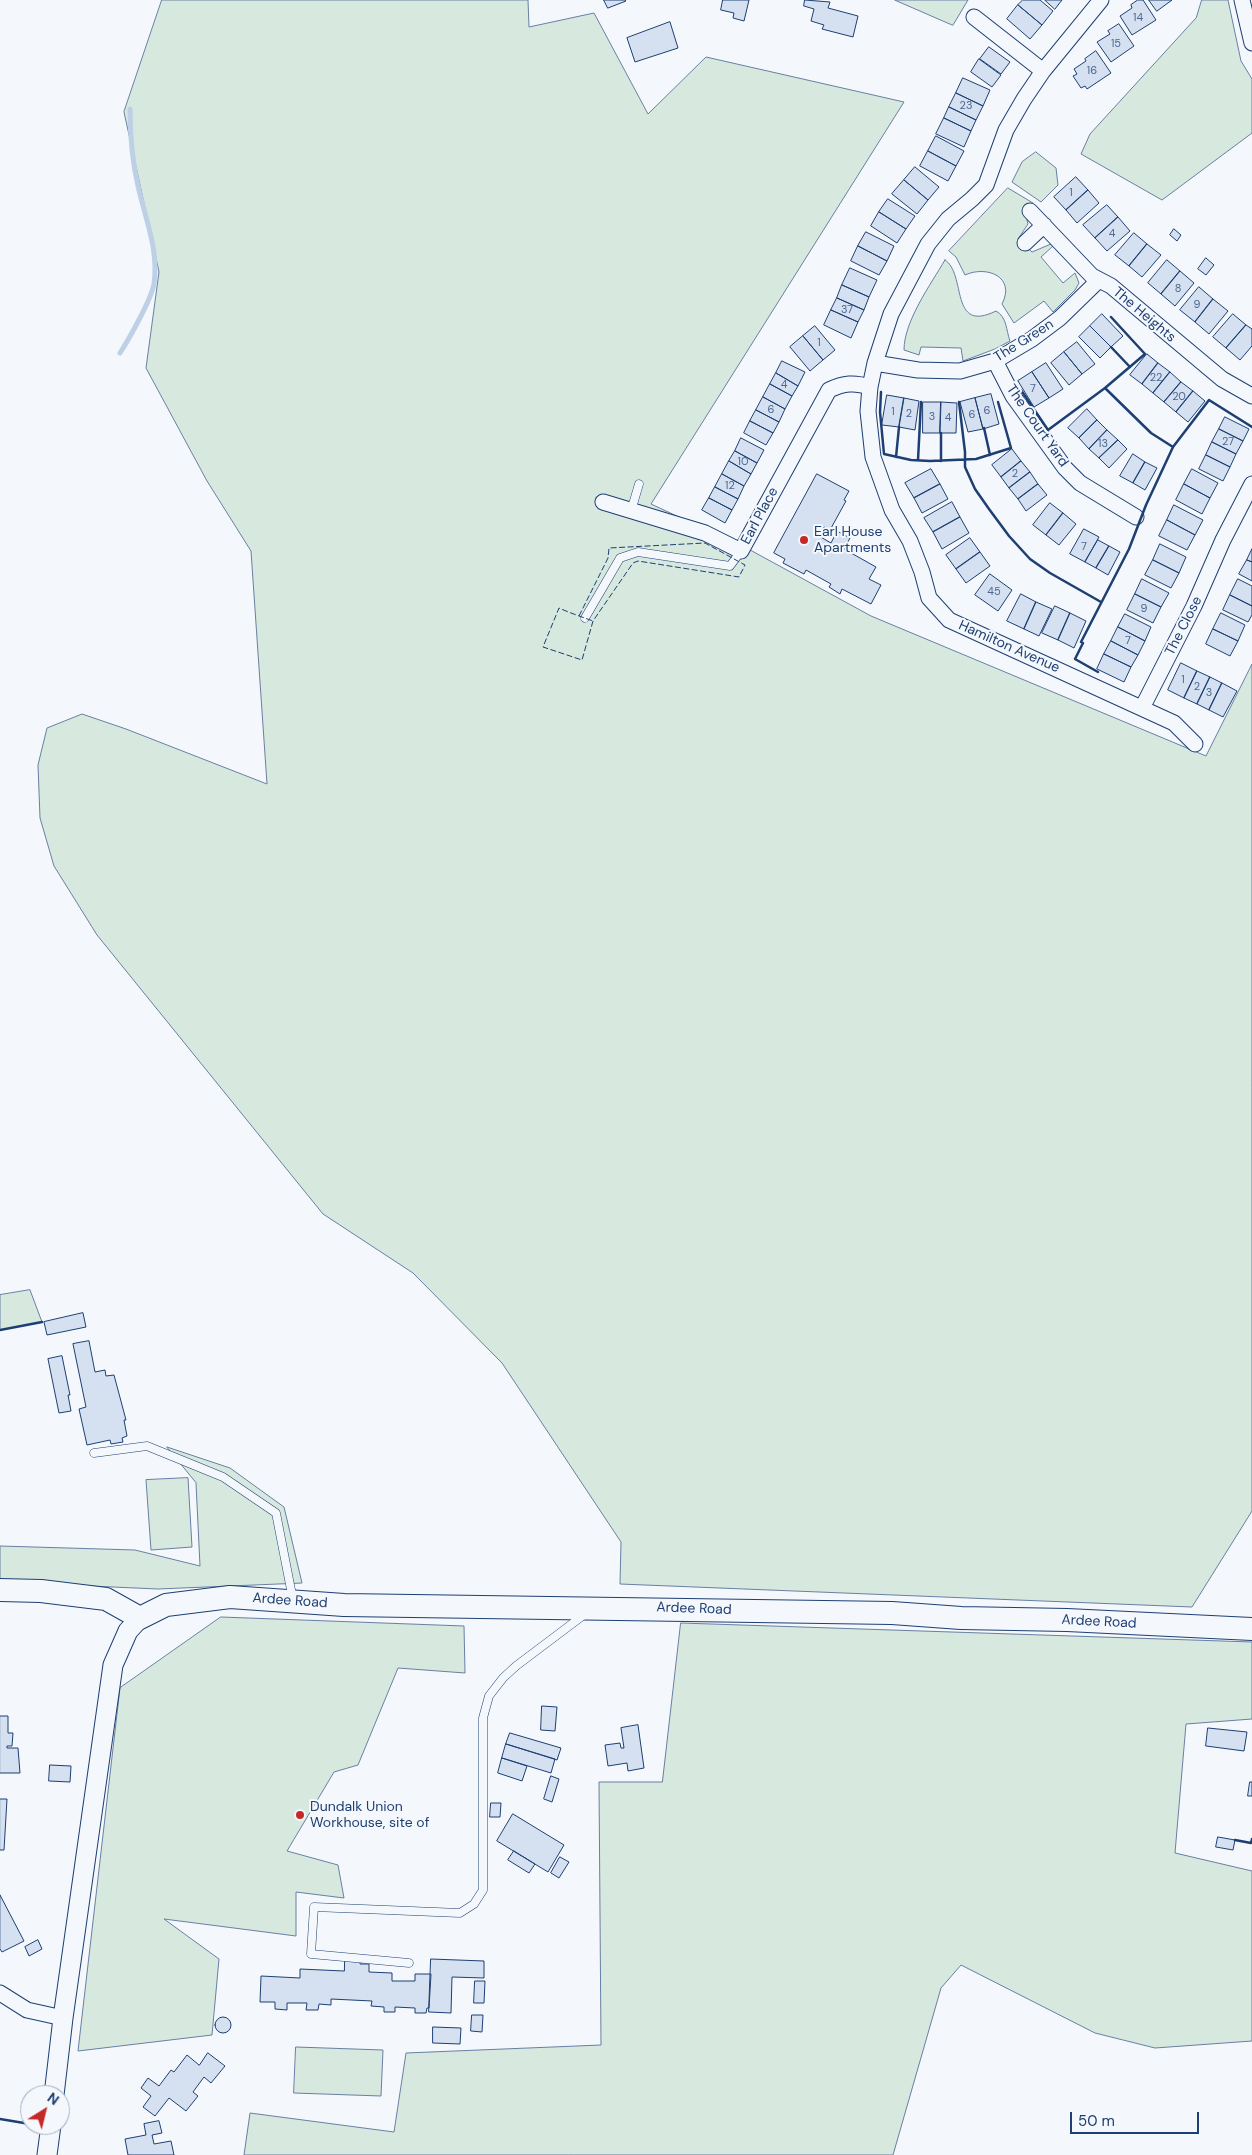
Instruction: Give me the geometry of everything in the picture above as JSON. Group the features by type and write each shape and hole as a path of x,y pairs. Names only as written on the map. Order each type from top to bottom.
{"main road":[{"path":"0,1590 41,1591 106,1599 140,1618"},
{"name":"Ardee Road","path":"140,1618 166,1605 230,1597 344,1605 594,1607 892,1613 962,1618 1067,1620 1252,1629"}],"street":[{"name":"Hamilton Avenue","path":"1101,0 1043,70 1006,130 986,185 948,219 928,244 916,264 891,314 875,363 868,411 873,457 892,510 910,541 922,572 929,598 938,609 949,620 1142,708"},
{"path":"1242,0 1252,43"},
{"path":"974,17 1043,70"},
{"name":"The Heights","path":"1030,211 1092,276 1111,286 1222,379 1252,396"},
{"path":"1025,243 1044,225"},
{"name":"The Green","path":"875,363 918,370 960,371 995,361 1032,339 1060,318 1099,280"},
{"name":"The Court Yard","path":"995,361 1013,396 1065,468 1080,483 1136,517"},
{"name":"Earl Place","path":"603,502 706,533 741,552 829,390 844,383 870,387"},
{"name":"The Close","path":"1142,708 1194,606 1252,484"},
{"path":"1142,708 1174,723 1195,744"},
{"path":"55,2085 113,1664 128,1631 140,1618"},
{"path":"0,1993 27,2010 63,2018"},
{"path":"48,2155 50,2135"}],"lane":[{"path":"631,511 639,484"},
{"path":"585,618 620,558 638,552 730,566 741,552"},
{"path":"94,1453 147,1446 223,1477 276,1513 293,1602"},
{"path":"409,1963 311,1954 314,1907 460,1913 474,1904 483,1890 482,1718 490,1696 516,1666 594,1607"}],"shaded area":[{"path":"162,0 528,0 529,27 594,13 648,114 706,57 904,102 651,504 752,551 871,616 1206,756 1252,664 1252,1511 1192,1607 620,1584 621,1542 502,1363 413,1273 323,1214 97,935 54,866 40,818 38,765 47,728 82,714 126,729 267,784 251,551 207,481 146,368 159,272 124,112"},
{"path":"895,0 968,0 953,25"},
{"path":"1202,0 1228,0 1241,61 1252,79 1252,133 1162,200 1081,154 1090,134 1196,18"},
{"path":"1036,152 1056,168 1058,185 1041,202 1012,182 1022,162"},
{"path":"1008,188 1033,203 1025,213 1028,224 1018,239 1032,252 1051,244 1053,246 1041,257 1063,283 1075,273 1079,283 1075,290 1053,312 1044,301 1014,323 1002,304 1005,287 1002,280 990,273 973,272 965,275 956,257 949,251"},
{"path":"945,260 952,267 965,309 971,315 981,316 996,311 1004,320 1010,341 963,361 961,348 921,347 919,355 904,350 908,327 913,315"},
{"path":"30,1290 42,1322 0,1330 0,1295"},
{"path":"167,1447 230,1468 284,1507 302,1583 158,1589 0,1582 0,1546 135,1550 200,1566 196,1483"},
{"path":"188,1478 192,1547 151,1550 146,1480"},
{"path":"221,1617 464,1626 465,1673 398,1668 358,1765 334,1772 287,1851 338,1865 344,1898 296,1892 296,1936 164,1919 219,1959 212,2035 78,2051 120,1688"},
{"path":"681,1623 1252,1642 1252,1719 1186,1724 1175,1853 1252,1871 1252,2041 1155,2048 1095,2033 961,1965 941,1988 893,2155 244,2155 250,2113 394,2132 406,2053 601,2045 599,1782 662,1782"},
{"path":"296,2047 383,2050 381,2096 294,2093"}],"building":[{"path":"604,0 625,0 626,1 608,8"},
{"path":"723,0 749,0 744,21 733,18 734,13 721,10"},
{"path":"805,0 830,2 828,8 858,16 853,37 822,29 824,25 811,21 814,9 804,6"},
{"path":"1023,0 1040,0 1053,11 1042,25 1018,5"},
{"path":"1045,0 1062,0 1055,9"},
{"path":"1138,0 1143,0 1156,20 1132,35 1120,16 1132,8 1131,5"},
{"path":"1149,0 1172,0 1157,11"},
{"path":"1018,5 1042,25 1030,39 1007,19"},
{"path":"670,22 678,48 635,62 627,38"},
{"path":"1119,24 1134,46 1111,62 1097,42 1110,34 1108,31"},
{"path":"989,47 1010,62 1001,74 980,59"},
{"path":"1096,51 1111,73 1087,89 1085,86 1081,88 1073,76 1077,74 1074,69"},
{"path":"979,59 1001,75 992,87 971,72"},
{"path":"963,78 990,90 983,106 956,93"},
{"path":"956,93 983,106 976,120 949,107"},
{"path":"949,107 976,120 971,131 944,118"},
{"path":"944,118 971,131 964,147 936,134"},
{"path":"936,136 964,151 956,166 928,151"},
{"path":"928,151 956,166 948,181 920,166"},
{"path":"915,167 939,187 928,200 904,180"},
{"path":"1076,177 1088,190 1066,210 1054,197"},
{"path":"904,180 928,200 917,214 892,194"},
{"path":"1088,190 1099,203 1077,223 1066,210"},
{"path":"888,199 915,216 906,229 879,212"},
{"path":"1107,205 1118,217 1095,238 1083,225"},
{"path":"879,212 906,229 897,243 871,226"},
{"path":"1118,217 1130,231 1107,251 1095,238"},
{"path":"1174,229 1181,235 1177,241 1170,235"},
{"path":"866,232 894,246 887,261 858,246"},
{"path":"1134,233 1147,244 1129,266 1115,255"},
{"path":"1147,244 1161,255 1142,277 1129,266"},
{"path":"858,246 887,261 879,275 851,261"},
{"path":"1206,258 1214,265 1206,275 1198,269"},
{"path":"1167,260 1180,271 1161,294 1148,283"},
{"path":"850,268 877,280 869,297 842,285"},
{"path":"1180,271 1194,283 1175,306 1161,294"},
{"path":"842,285 869,297 864,310 837,298"},
{"path":"1199,287 1213,299 1195,322 1180,310"},
{"path":"837,298 864,310 858,322 831,310"},
{"path":"1213,299 1228,311 1209,334 1195,322"},
{"path":"831,310 858,322 851,338 824,325"},
{"path":"1102,314 1123,336 1111,347 1090,326"},
{"path":"1233,314 1246,325 1226,348 1213,337"},
{"path":"1246,325 1252,329 1252,346 1240,360 1226,348"},
{"path":"815,326 835,350 823,360 803,336"},
{"path":"1090,326 1111,347 1100,358 1079,337"},
{"path":"803,336 823,360 810,371 790,347"},
{"path":"1077,342 1095,364 1082,374 1064,352"},
{"path":"1064,352 1082,374 1069,385 1051,363"},
{"path":"1147,354 1158,363 1142,384 1130,375"},
{"path":"782,361 805,372 798,386 776,373"},
{"path":"1046,363 1063,389 1049,398 1032,372"},
{"path":"1158,363 1170,372 1153,393 1142,384"},
{"path":"1032,372 1049,398 1034,407 1018,381"},
{"path":"1170,372 1181,382 1164,402 1153,393"},
{"path":"776,373 798,386 792,396 770,384"},
{"path":"1181,382 1193,391 1176,412 1164,402"},
{"path":"770,384 792,396 785,409 763,397"},
{"path":"1193,391 1205,401 1188,422 1176,412"},
{"path":"991,394 999,424 983,429 975,398"},
{"path":"887,395 904,398 899,427 882,425"},
{"path":"763,397 785,409 779,422 756,410"},
{"path":"904,398 919,401 915,430 899,427"},
{"path":"975,398 983,429 968,432 960,402"},
{"path":"923,402 941,402 940,433 923,433"},
{"path":"941,402 957,403 956,433 940,433"},
{"path":"1087,409 1097,420 1079,438 1068,428"},
{"path":"756,410 779,422 773,433 750,421"},
{"path":"1225,417 1249,429 1243,441 1219,429"},
{"path":"1097,420 1107,430 1089,449 1079,438"},
{"path":"750,421 773,433 766,445 744,433"},
{"path":"1219,429 1243,441 1236,454 1212,442"},
{"path":"1107,430 1118,440 1099,458 1089,449"},
{"path":"741,438 764,450 757,463 735,451"},
{"path":"1118,440 1127,449 1109,468 1099,458"},
{"path":"1212,442 1236,454 1230,467 1206,455"},
{"path":"1012,449 1021,461 1001,477 992,465"},
{"path":"735,451 757,463 751,474 729,461"},
{"path":"1133,454 1145,462 1133,483 1120,476"},
{"path":"1206,455 1230,467 1223,481 1199,469"},
{"path":"729,461 751,474 744,486 722,474"},
{"path":"1021,461 1030,472 1009,488 1001,477"},
{"path":"1145,462 1157,468 1145,490 1133,483"},
{"path":"931,469 940,484 914,498 905,483"},
{"path":"1192,469 1218,483 1210,498 1184,484"},
{"path":"1030,472 1038,484 1018,499 1009,488"},
{"path":"722,474 744,486 738,499 715,487"},
{"name":"Earl House Apartments","path":"817,474 849,491 844,500 846,501 830,530 824,527 819,536 831,543 837,531 850,538 844,549 876,567 869,579 881,585 871,604 842,589 840,594 829,587 831,584 806,570 804,574 783,563 785,559 774,553"},
{"path":"940,484 948,499 922,513 914,498"},
{"path":"1038,484 1047,495 1026,511 1018,499"},
{"path":"1184,484 1210,498 1202,514 1176,500"},
{"path":"715,487 738,499 732,510 709,498"},
{"path":"709,498 732,510 725,523 702,510"},
{"path":"952,502 960,517 933,532 924,518"},
{"path":"1050,503 1063,513 1046,535 1033,525"},
{"path":"1174,505 1203,520 1195,535 1167,520"},
{"path":"1063,513 1076,524 1059,545 1046,535"},
{"path":"960,517 969,533 942,549 933,532"},
{"path":"1167,520 1195,535 1187,550 1159,536"},
{"path":"1084,529 1099,537 1085,562 1070,554"},
{"path":"970,538 980,552 956,569 946,555"},
{"path":"1098,540 1109,546 1096,568 1085,562"},
{"path":"1160,544 1186,557 1179,573 1153,560"},
{"path":"1109,546 1120,552 1108,575 1096,568"},
{"path":"1252,549 1252,562 1247,560"},
{"path":"980,552 990,566 966,583 956,569"},
{"path":"1153,560 1179,573 1171,588 1145,575"},
{"path":"1247,560 1252,562 1252,581 1239,574"},
{"path":"990,574 1012,590 998,611 975,595"},
{"path":"1142,579 1169,593 1161,607 1135,594"},
{"path":"1238,579 1252,586 1252,606 1230,595"},
{"path":"1021,594 1036,602 1024,629 1007,621"},
{"path":"1135,594 1161,607 1153,623 1127,610"},
{"path":"1230,595 1252,606 1252,615 1248,622 1223,610"},
{"path":"1036,602 1052,609 1039,636 1024,629"},
{"path":"1055,606 1070,613 1058,640 1042,633"},
{"path":"1070,613 1086,621 1074,648 1058,640"},
{"path":"1221,613 1245,625 1238,641 1213,629"},
{"path":"1125,614 1151,627 1145,641 1118,627"},
{"path":"1118,627 1145,641 1138,655 1111,641"},
{"path":"1213,629 1238,641 1230,656 1206,644"},
{"path":"1111,641 1138,655 1131,667 1104,654"},
{"path":"1104,654 1131,667 1124,682 1097,669"},
{"path":"1181,663 1197,671 1184,698 1168,690"},
{"path":"1197,671 1210,677 1197,704 1184,698"},
{"path":"1210,677 1222,683 1209,710 1197,704"},
{"path":"1222,683 1237,691 1223,717 1209,710"},
{"path":"83,1313 86,1327 47,1335 44,1322"},
{"path":"89,1341 95,1372 105,1370 106,1376 114,1375 126,1420 124,1420 127,1436 122,1438 123,1442 111,1444 110,1440 87,1445 79,1409 86,1407 73,1344"},
{"path":"62,1356 70,1395 68,1395 71,1411 59,1413 48,1359"},
{"path":"542,1706 557,1707 555,1731 541,1730"},
{"path":"0,1716 8,1716 8,1733 13,1733 12,1746 7,1746 7,1748 18,1748 20,1773 0,1773"},
{"path":"638,1725 644,1768 628,1771 627,1763 608,1766 605,1745 620,1743 621,1748 624,1748 621,1728"},
{"path":"1208,1728 1247,1732 1244,1751 1206,1746"},
{"path":"510,1733 561,1748 557,1760 506,1744"},
{"path":"506,1744 555,1759 551,1773 502,1758"},
{"path":"502,1758 527,1766 522,1781 498,1773"},
{"path":"50,1765 71,1766 70,1782 49,1781"},
{"path":"551,1776 559,1779 552,1802 544,1799"},
{"path":"1250,1782 1252,1782 1252,1796 1248,1796"},
{"path":"0,1799 7,1799 4,1850 0,1850"},
{"path":"491,1803 501,1803 500,1817 490,1817"},
{"path":"513,1814 564,1845 548,1872 497,1841"},
{"path":"1218,1837 1235,1840 1233,1850 1216,1847"},
{"path":"514,1851 535,1864 529,1873 508,1860"},
{"path":"560,1857 569,1862 559,1878 551,1873"},
{"path":"0,1895 24,1941 2,1952 0,1949"},
{"path":"38,1940 42,1949 29,1956 25,1947"},
{"path":"345,1959 360,1960 360,1964 369,1964 369,1972 392,1973 392,1981 415,1981 415,1974 431,1974 429,2008 427,2008 426,2013 415,2013 415,2008 395,2007 395,2012 384,2012 384,2007 371,2006 372,2001 331,1999 331,2005 319,2004 318,2010 306,2010 307,2003 287,2003 287,2010 275,2009 275,2002 260,2002 261,1976 300,1978 300,1969 344,1971"},
{"path":"431,1959 484,1961 484,1978 452,1977 451,2013 429,2012"},
{"path":"475,1981 485,1981 484,2003 474,2003"},
{"path":"472,2015 483,2015 482,2032 471,2031"},
{"path":"220,2017 226,2017 231,2022 229,2031 220,2033 215,2028 215,2022"},
{"path":"433,2027 461,2028 460,2044 433,2043"},
{"path":"208,2053 225,2066 211,2083 204,2077 193,2092 198,2096 186,2111 169,2098 155,2116 143,2107 151,2096 141,2088 148,2078 159,2086 171,2070 174,2072 187,2055 199,2065"},
{"path":"159,2121 162,2133 152,2135 154,2144 171,2141 174,2155 128,2155 125,2139 146,2135 144,2124"}],"waterway":[{"path":"120,353 149,300 154,284 155,271 153,246 134,167 130,109"}],"fence":[{"path":"579,616 608,558 609,548 705,543 745,565 739,577 638,561 633,563 593,621 582,660 543,647 559,608 576,615 593,621"}],"wall":[{"path":"1111,317 1145,354 1105,388 1151,433 1173,447"},
{"path":"1111,347 1130,367"},
{"path":"1021,390 1048,430 1105,388"},
{"path":"881,392 880,412 884,454 911,460 976,459 1011,448 998,402"},
{"path":"1098,672 1075,659 1083,643 1081,642 1129,549 1146,505 1173,447 1209,400 1252,427"},
{"path":"918,460 921,402"},
{"path":"959,402 965,467 975,489 989,509 1009,536 1030,559 1050,573 1101,602"},
{"path":"896,457 899,427"},
{"path":"984,428 990,455"},
{"path":"941,433 941,461"},
{"path":"0,1330 42,1322"},
{"path":"1235,1840 1251,1843 1252,1839"},
{"path":"0,2119 20,2122"}],"place":[{"name":"Earl House Apartments","path":"804,540"},
{"name":"Dundalk Union Workhouse, site of","path":"300,1815"}]}
